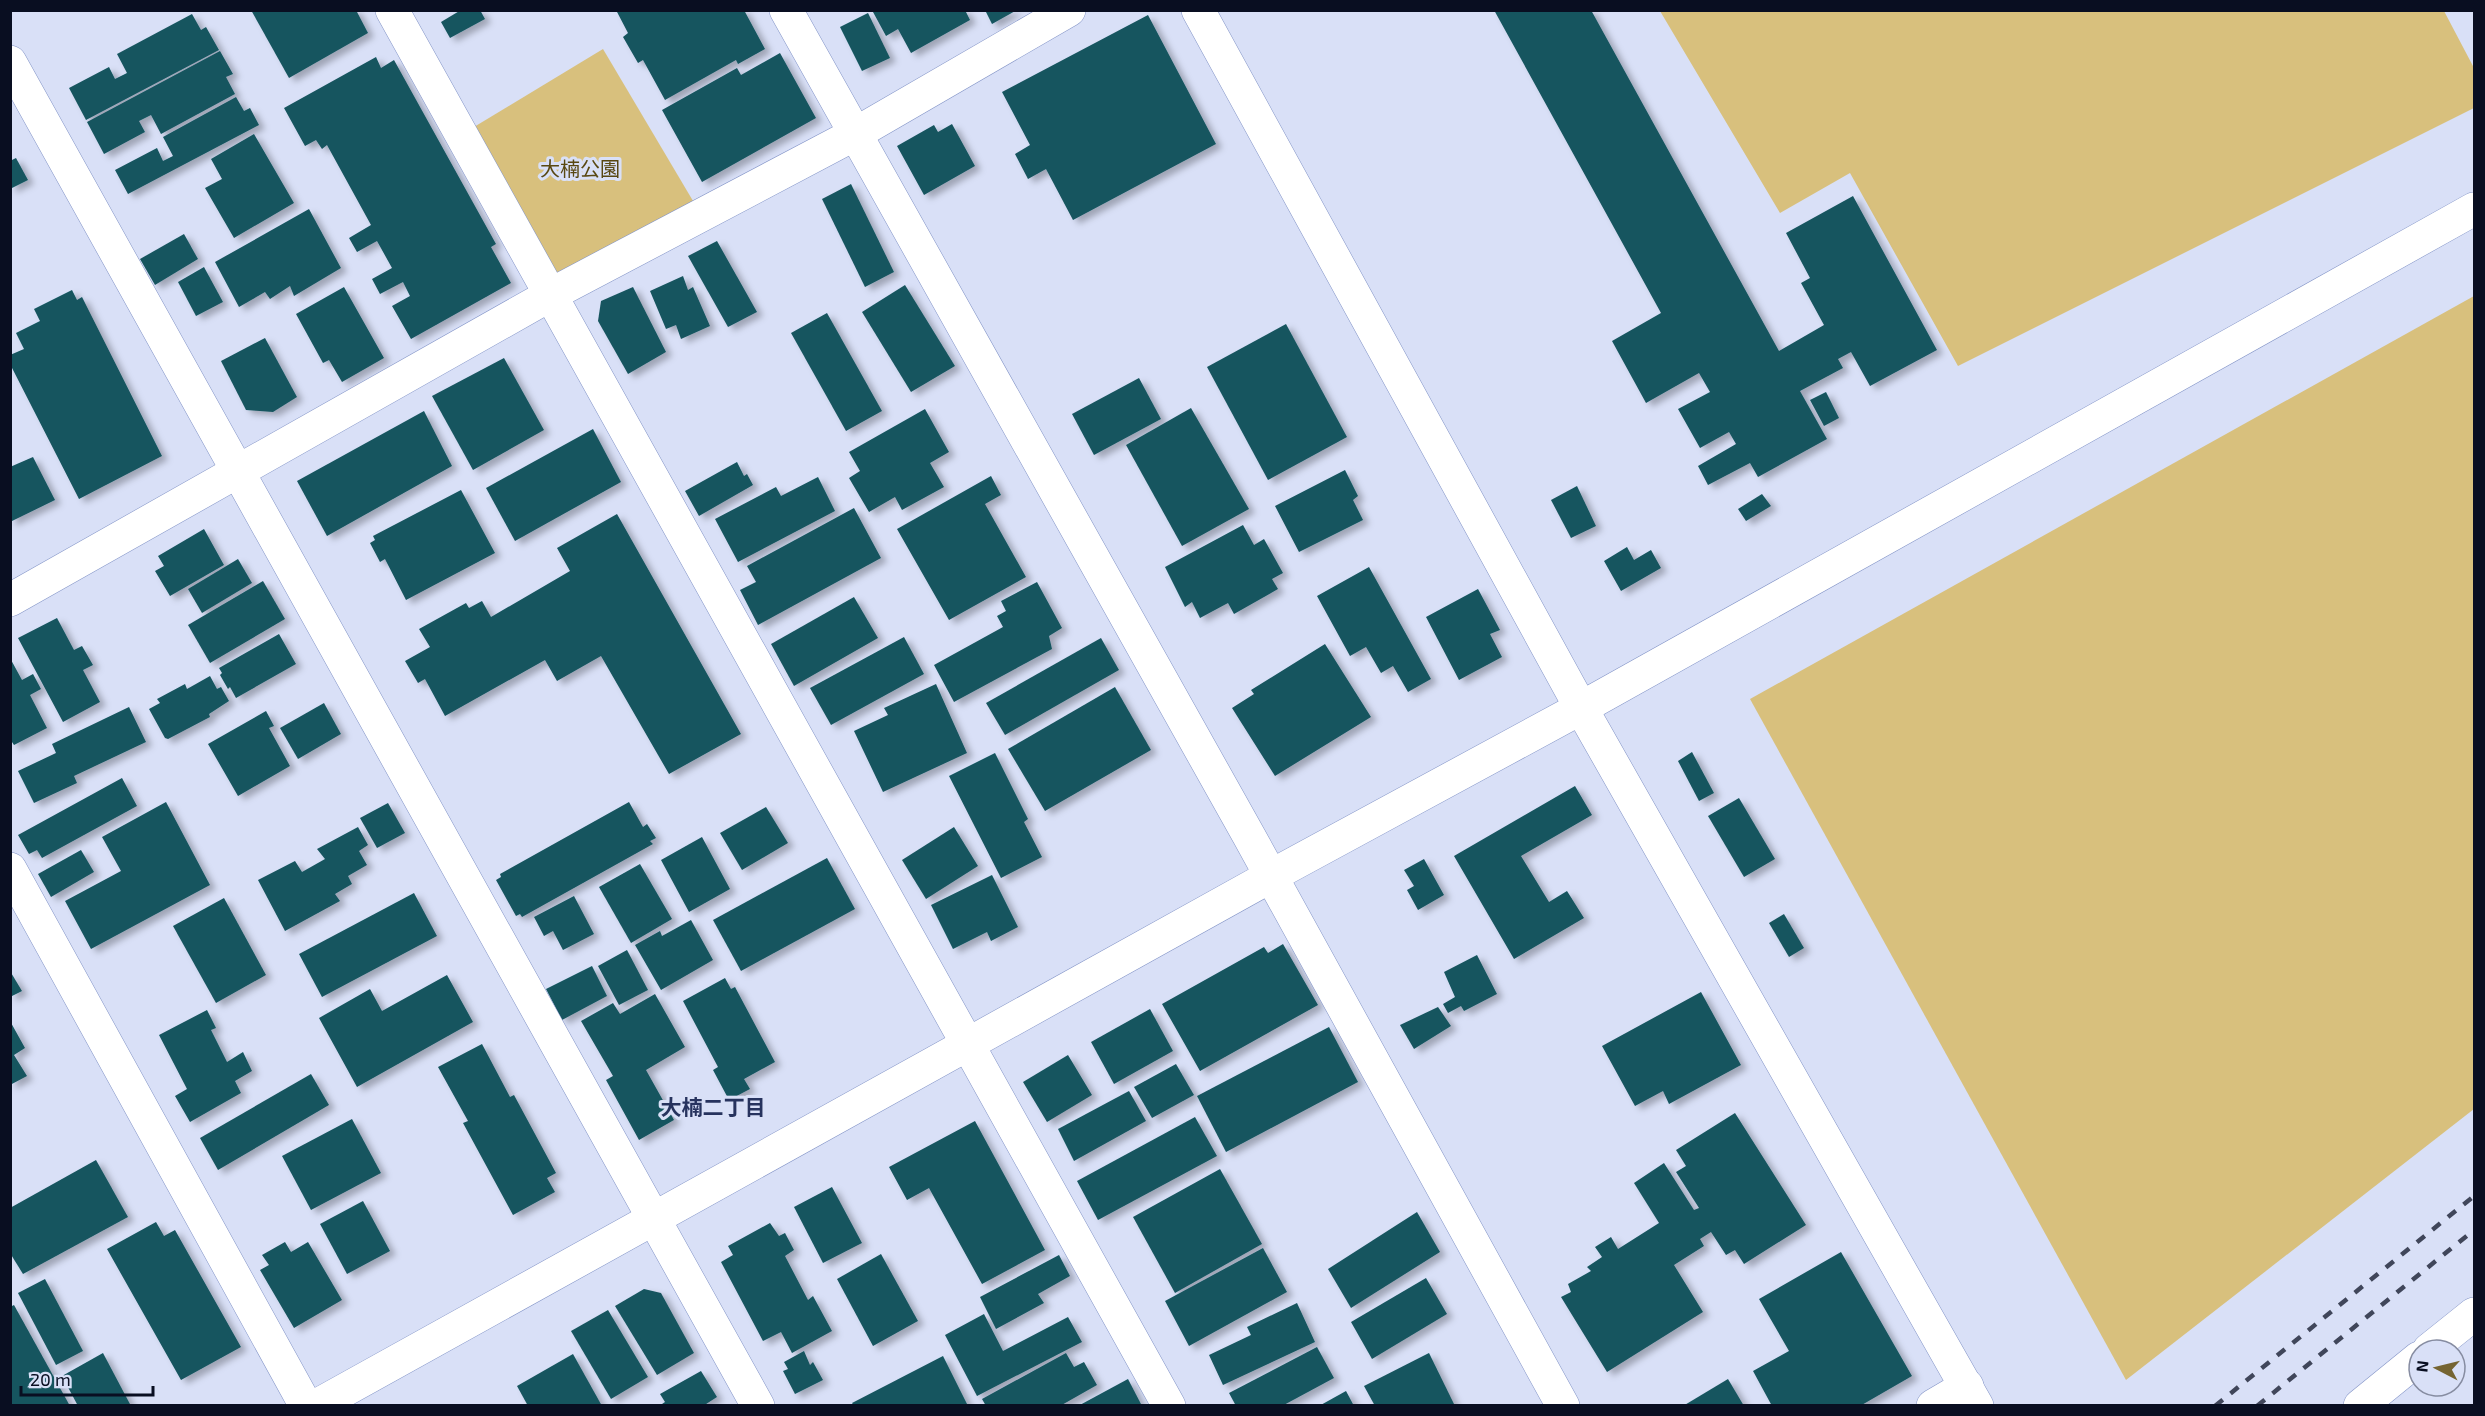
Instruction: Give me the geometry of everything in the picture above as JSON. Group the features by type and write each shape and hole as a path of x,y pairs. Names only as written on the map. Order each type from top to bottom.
{"street":[{"path":"392,10 1169,1406"},
{"path":"786,10 1271,876 1563,1406"},
{"path":"10,600 550,295 855,134 1069,10"},
{"path":"1198,10 1581,708 1972,1396 1933,1406"},
{"path":"10,62 240,471 758,1406"},
{"path":"316,1406 1271,876 1581,708 2475,209"},
{"path":"10,869 306,1406"},
{"path":"2444,1338 2475,1314"},
{"path":"2360,1406 2407,1368"}],"green space":[{"path":"1660,11 2444,11 2474,68 2474,108 1958,366 1850,173 1780,213"},
{"name":"大楠公園","path":"603,49 696,206 552,288 469,130"},
{"path":"2474,296 2474,1109 2126,1380 1750,699"}],"building":[{"path":"251,10 356,10 368,33 289,78"},
{"path":"461,10 480,10 485,19 450,38 441,22"},
{"path":"616,10 744,10 765,49 738,64 736,60 665,100 643,60 638,63 623,37 628,33"},
{"path":"875,10 965,10 970,20 911,53 898,29 886,36 873,12"},
{"path":"985,10 1017,10 992,24"},
{"path":"1494,10 1591,10 1779,351 1824,325 1801,283 1810,278 1786,233 1853,196 1937,350 1870,386 1851,352 1838,359 1843,368 1800,391 1827,439 1758,477 1750,463 1708,485 1698,466 1736,444 1729,432 1700,448 1678,409 1710,392 1699,373 1646,403 1612,341 1661,313"},
{"path":"868,13 890,58 862,71 840,27"},
{"path":"192,14 201,30 206,27 219,50 86,120 69,88 109,67 115,79 127,73 117,54"},
{"path":"1148,15 1216,144 1073,220 1046,169 1028,179 1015,154 1030,145 1002,92"},
{"path":"220,51 233,74 226,77 235,94 161,134 151,115 139,121 145,132 104,154 87,122"},
{"path":"780,53 816,118 702,182 662,110 737,68 741,75"},
{"path":"376,57 381,68 394,60 496,244 491,247 511,283 411,339 392,306 410,296 403,282 380,294 372,279 392,268 377,241 357,252 349,238 371,225 327,145 322,149 316,140 305,146 284,108"},
{"path":"236,97 244,111 250,108 259,125 128,194 115,170 157,148 163,161 173,156 163,137"},
{"path":"952,124 975,166 924,195 897,146 934,125 938,132"},
{"path":"254,134 294,203 234,238 205,188 222,179 211,159"},
{"path":"16,158 28,180 10,189 10,161"},
{"path":"851,184 894,272 865,287 822,199"},
{"path":"309,209 341,268 294,296 290,286 270,299 265,292 239,307 215,262"},
{"path":"184,234 198,259 155,285 140,259"},
{"path":"717,241 757,312 728,327 688,256"},
{"path":"204,267 223,302 196,316 178,282"},
{"path":"683,276 688,290 693,287 710,326 681,339 676,325 666,329 650,291"},
{"path":"905,285 955,366 911,392 862,312"},
{"path":"344,287 384,358 342,382 329,360 323,363 296,314"},
{"path":"633,287 666,352 628,374 598,321 601,301"},
{"path":"72,290 77,300 82,297 162,456 79,499 10,364 10,355 24,349 16,333 40,321 34,309"},
{"path":"827,313 882,411 846,431 791,333"},
{"path":"1286,324 1347,437 1268,480 1207,367"},
{"path":"265,338 297,397 273,412 246,410 221,361"},
{"path":"504,358 544,430 473,470 432,396"},
{"path":"1139,378 1161,419 1094,455 1072,414"},
{"path":"1826,392 1839,418 1824,426 1810,400"},
{"path":"1191,408 1249,509 1182,546 1126,445"},
{"path":"925,409 949,452 930,463 944,487 902,510 895,497 869,512 849,478 860,471 849,452"},
{"path":"424,411 452,466 327,536 297,481"},
{"path":"593,429 621,482 515,541 486,488"},
{"path":"33,457 55,500 10,522 10,467"},
{"path":"737,462 744,476 747,474 753,485 699,516 685,491"},
{"path":"1345,470 1358,496 1353,500 1363,520 1299,552 1275,506"},
{"path":"991,476 1001,495 985,504 1026,577 949,620 897,529"},
{"path":"818,477 835,511 738,562 715,519 776,487 781,496"},
{"path":"1577,486 1596,526 1571,538 1551,500"},
{"path":"461,490 495,553 406,600 385,559 380,562 370,543 375,540 373,536"},
{"path":"1762,494 1771,506 1746,521 1738,509"},
{"path":"854,508 881,558 758,625 740,590 756,582 747,566"},
{"path":"617,514 741,734 669,774 601,656 557,681 545,660 445,716 425,679 418,683 405,661 430,647 419,629 466,603 469,608 482,601 491,617 570,571 557,548"},
{"path":"1243,525 1254,545 1264,539 1283,573 1272,579 1278,589 1234,614 1228,603 1200,618 1192,602 1185,607 1165,567"},
{"path":"204,529 224,565 170,596 155,571 164,566 158,556"},
{"path":"1627,547 1634,560 1651,550 1661,568 1621,591 1604,561"},
{"path":"238,559 252,583 202,613 188,589"},
{"path":"1369,567 1431,679 1408,692 1393,666 1381,673 1366,647 1350,656 1317,596"},
{"path":"263,581 285,619 210,663 188,625"},
{"path":"1037,582 1062,628 1049,636 1052,649 954,702 934,665 1003,627 997,616 1006,611 1001,601"},
{"path":"1478,589 1500,630 1490,634 1502,657 1459,680 1426,617"},
{"path":"854,597 878,638 794,686 771,644"},
{"path":"57,618 74,650 82,646 93,665 83,670 100,702 63,722 18,638"},
{"path":"279,634 296,664 236,698 220,675 222,673 219,668"},
{"path":"904,637 924,674 831,725 810,688"},
{"path":"1101,638 1119,670 1005,735 986,703"},
{"path":"1325,644 1371,717 1275,776 1232,708 1254,694 1251,690"},
{"path":"10,658 22,680 33,674 41,689 30,695 47,728 14,745 10,739"},
{"path":"210,676 217,689 221,687 229,701 209,714 210,717 168,739 165,738 149,709 160,703 157,699 185,684 187,689"},
{"path":"936,684 967,753 883,792 854,731 888,715 884,708"},
{"path":"1115,687 1151,750 1045,811 1008,749"},
{"path":"324,703 341,734 298,759 280,728"},
{"path":"129,707 146,742 74,776 77,783 34,803 18,771 56,753 52,744"},
{"path":"266,711 274,726 269,728 290,766 238,796 208,744"},
{"path":"1692,752 1714,793 1699,801 1678,761"},
{"path":"995,753 1028,819 1024,822 1042,857 1001,878 949,776"},
{"path":"122,778 137,806 42,858 37,850 29,854 18,835"},
{"path":"1575,786 1592,815 1521,856 1549,902 1567,891 1584,918 1514,959 1454,856"},
{"path":"1739,798 1775,859 1744,877 1708,816"},
{"path":"166,802 210,885 91,949 65,901 121,871 102,837"},
{"path":"629,802 643,827 647,824 656,838 650,841 653,844 522,917 520,914 516,916 496,880 501,877 500,874"},
{"path":"388,803 405,833 377,848 360,818"},
{"path":"766,807 788,843 742,870 720,833"},
{"path":"358,827 368,845 359,851 367,865 348,876 352,884 335,894 340,901 285,931 258,880 295,861 302,872 325,859 317,849"},
{"path":"954,827 978,866 926,899 902,860"},
{"path":"702,837 730,889 689,912 661,860"},
{"path":"81,850 94,872 51,897 38,874"},
{"path":"827,858 855,909 741,971 713,920"},
{"path":"1424,859 1444,895 1418,910 1407,890 1414,886 1404,870"},
{"path":"640,864 672,919 631,943 599,887"},
{"path":"992,875 1018,927 991,941 987,932 953,949 931,905"},
{"path":"414,893 437,936 322,997 299,954"},
{"path":"574,896 594,934 563,950 553,931 544,936 534,917"},
{"path":"224,898 266,975 216,1003 173,926"},
{"path":"1784,914 1804,948 1789,957 1769,923"},
{"path":"691,920 713,960 661,990 635,945 660,931 662,936"},
{"path":"1283,944 1318,1005 1200,1071 1162,1004 1264,947 1268,953"},
{"path":"627,950 648,990 619,1005 598,966"},
{"path":"1477,955 1497,994 1464,1011 1461,1006 1448,1013 1443,1004 1455,997 1444,972"},
{"path":"592,966 607,996 562,1020 546,989"},
{"path":"10,971 22,991 10,997"},
{"path":"447,975 473,1022 357,1087 319,1018 370,989 382,1011"},
{"path":"725,978 731,989 735,987 775,1062 744,1079 750,1089 729,1100 713,1070 718,1067 683,1001"},
{"path":"1701,992 1741,1065 1669,1104 1663,1091 1635,1106 1602,1046"},
{"path":"655,994 685,1047 646,1070 674,1120 639,1140 606,1080 613,1076 581,1021 613,1003 620,1014"},
{"path":"1438,1007 1451,1026 1414,1049 1400,1025"},
{"path":"1150,1009 1173,1051 1114,1084 1091,1042"},
{"path":"207,1010 216,1028 211,1030 227,1062 243,1052 252,1071 235,1081 241,1093 190,1122 175,1096 187,1089 159,1035"},
{"path":"10,1021 25,1048 14,1055 27,1076 10,1085"},
{"path":"1329,1027 1358,1082 1226,1152 1197,1096"},
{"path":"482,1044 510,1097 514,1095 556,1173 547,1178 555,1192 513,1215 463,1123 468,1121 438,1067"},
{"path":"1068,1055 1092,1095 1047,1122 1023,1082"},
{"path":"1176,1064 1194,1095 1152,1118 1134,1087"},
{"path":"311,1074 329,1105 218,1170 200,1138"},
{"path":"1129,1091 1146,1121 1074,1161 1058,1129"},
{"path":"1735,1113 1806,1225 1744,1264 1735,1250 1726,1255 1711,1232 1700,1239 1704,1246 1674,1265 1703,1312 1607,1372 1561,1297 1571,1292 1568,1284 1591,1271 1587,1267 1602,1257 1595,1247 1611,1237 1618,1249 1659,1223 1634,1183 1664,1163 1694,1210 1699,1208 1676,1172 1686,1166 1676,1150"},
{"path":"1195,1117 1217,1156 1098,1220 1077,1181"},
{"path":"352,1119 381,1173 311,1210 282,1156"},
{"path":"975,1121 1045,1250 982,1284 929,1188 907,1200 889,1167"},
{"path":"96,1160 128,1217 23,1274 10,1253 10,1208"},
{"path":"1220,1169 1262,1244 1175,1293 1133,1217"},
{"path":"832,1187 862,1243 823,1263 794,1207"},
{"path":"363,1201 390,1251 347,1274 320,1224"},
{"path":"1417,1212 1440,1252 1351,1308 1328,1269"},
{"path":"156,1222 164,1236 175,1230 241,1347 181,1380 107,1249"},
{"path":"770,1223 779,1236 785,1233 794,1250 785,1256 808,1300 813,1296 832,1331 792,1353 781,1332 763,1341 721,1262 733,1255 728,1246"},
{"path":"285,1242 291,1252 308,1242 342,1300 294,1328 260,1270 269,1265 262,1255"},
{"path":"1263,1248 1287,1292 1189,1346 1165,1301"},
{"path":"1841,1252 1912,1376 1860,1406 1772,1406 1753,1371 1789,1351 1759,1299"},
{"path":"881,1254 918,1321 873,1346 837,1279"},
{"path":"1059,1255 1070,1276 1038,1294 1044,1303 996,1329 980,1297"},
{"path":"1426,1278 1447,1314 1372,1359 1351,1322"},
{"path":"45,1279 83,1351 56,1365 18,1293"},
{"path":"644,1289 661,1293 694,1353 657,1375 615,1306"},
{"path":"1297,1303 1315,1342 1223,1385 1209,1355 1251,1335 1247,1327"},
{"path":"14,1305 70,1406 10,1406 10,1307"},
{"path":"608,1310 648,1377 611,1399 571,1331"},
{"path":"984,1314 1003,1351 1068,1317 1082,1342 977,1396 945,1335"},
{"path":"1317,1347 1334,1378 1282,1406 1236,1406 1229,1393"},
{"path":"804,1351 810,1365 813,1362 823,1380 795,1394 783,1371 788,1369 784,1362"},
{"path":"103,1353 131,1406 78,1406 62,1376"},
{"path":"1066,1353 1074,1367 1084,1362 1097,1385 1060,1406 986,1406 982,1399"},
{"path":"1429,1353 1455,1406 1375,1406 1364,1386"},
{"path":"573,1354 602,1406 528,1406 517,1386"},
{"path":"943,1356 968,1406 854,1406 852,1403"},
{"path":"701,1371 717,1397 703,1406 659,1406 665,1402 660,1394"},
{"path":"1128,1379 1142,1406 1078,1406"},
{"path":"1728,1379 1744,1406 1683,1406"},
{"path":"1346,1391 1354,1406 1319,1406"}],"railway":[{"path":"2215,1406 2474,1196"},
{"path":"2257,1406 2474,1230"}],"district":[{"name":"大楠二丁目","path":"713,1106"}]}
